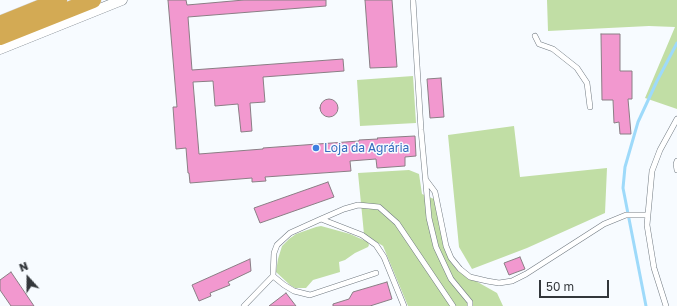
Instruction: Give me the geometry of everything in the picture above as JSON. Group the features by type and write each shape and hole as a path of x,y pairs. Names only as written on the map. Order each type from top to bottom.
{"highway":[{"path":"0,24 59,0"},
{"path":"0,37 93,0"}],"street":[{"path":"0,49 122,0"}],"lane":[{"path":"413,0 429,218 436,247 451,279 470,302 470,306"},
{"path":"536,36 539,44 553,49 577,68 587,82 590,107"},
{"path":"666,306 654,268 647,225 652,171 660,150 677,119"},
{"path":"677,161 677,170"},
{"path":"425,179 434,192 446,246 451,258 460,269 470,276 487,282 499,283 512,281 526,274 604,224 626,215 648,215"},
{"path":"244,306 273,276 274,253 277,245 290,233 344,208 358,205 379,207 397,223 453,306"},
{"path":"321,219 362,236 376,245 384,257 404,306"},
{"path":"273,276 294,291 310,295 376,273"}],"green space":[{"path":"547,0 677,0 677,109 645,98 675,27 649,26 548,31"},
{"path":"413,76 416,123 360,126 357,80"},
{"path":"514,126 520,177 607,168 605,213 527,248 472,269 459,247 448,135"},
{"path":"409,170 419,174 422,194 434,199 444,246 449,260 458,271 497,293 503,306 408,306 383,246 364,234 358,173"},
{"path":"321,226 350,234 368,242 369,245 368,247 339,262 340,272 313,280 306,288 295,288 276,272 282,246 296,234"}],"building":[{"path":"168,0 186,0 187,5 244,0 326,0 326,6 188,17 192,70 343,59 344,71 263,77 265,102 250,103 252,131 241,132 238,104 215,106 213,81 193,82 199,154 415,136 416,156 405,157 405,166 377,168 376,159 350,161 351,171 265,177 266,181 252,182 252,178 190,183 186,148 176,149 173,107 177,107"},
{"path":"365,0 392,0 397,67 370,68"},
{"path":"601,34 620,34 620,71 632,71 632,99 628,99 631,134 620,134 619,122 614,123 613,100 602,100"},
{"path":"441,78 444,117 430,118 427,79"},
{"path":"329,99 335,102 338,108 335,114 329,117 323,114 320,108 323,102"},
{"path":"328,182 334,197 260,223 254,208"},
{"path":"520,257 525,269 509,275 504,263"},
{"path":"250,259 251,271 228,282 230,285 210,293 211,296 199,301 192,285"},
{"path":"11,272 34,306 11,306 0,290 0,280"},
{"path":"387,282 392,299 370,306 333,306 333,304 349,299 353,292"},
{"path":"286,293 296,306 269,306"}],"waterway":[{"path":"646,306 623,188 625,167 638,122 677,43"}],"place":[{"name":"Loja da Agrária","path":"316,148"}]}
